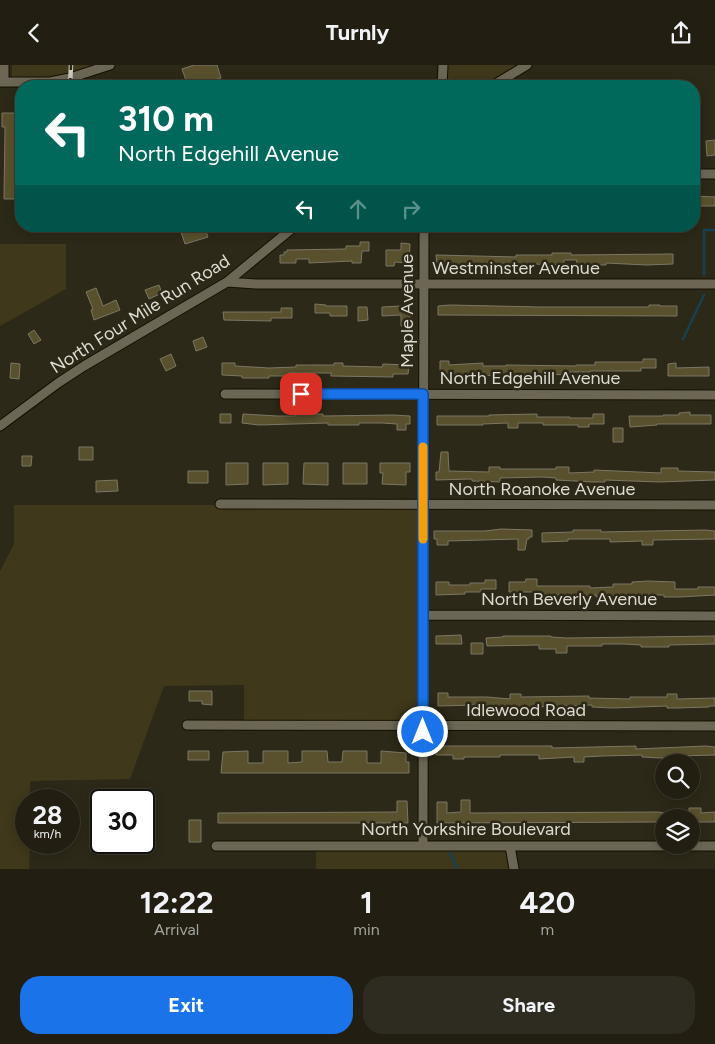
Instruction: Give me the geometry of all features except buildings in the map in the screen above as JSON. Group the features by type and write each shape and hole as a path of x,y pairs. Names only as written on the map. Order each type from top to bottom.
{"street":[{"path":"4,65 2,82 15,82"},
{"path":"58,80 110,65"},
{"path":"442,80 443,65"},
{"path":"502,80 526,65"},
{"path":"700,174 715,174"},
{"name":"North Four Mile Run Road","path":"0,427 58,383 84,366 227,282 288,232"},
{"name":"Maple Avenue","path":"423,846 424,232"},
{"name":"Westminster Avenue","path":"227,282 715,284"},
{"name":"North Edgehill Avenue","path":"225,394 715,395"},
{"name":"North Roanoke Avenue","path":"220,504 715,505"},
{"name":"North Beverly Avenue","path":"423,615 715,616"},
{"name":"Idlewood Road","path":"187,725 715,726"},
{"name":"North Yorkshire Boulevard","path":"216,846 715,846"},
{"path":"510,846 514,869"}],"shaded area":[{"path":"12,65 110,65 70,78 15,80 12,82"},
{"path":"443,65 526,65 502,80 442,80"},
{"path":"0,244 66,244 66,289 0,326"},
{"path":"14,505 423,505 423,726 244,726 244,685 164,686 130,779 30,781 30,789 15,789 15,854 30,854 29,869 0,869 0,571 14,544"},
{"path":"316,846 512,846 512,869 316,869"}],"waterway":[{"path":"704,275 704,230 715,230"},
{"path":"683,339 704,295"},
{"path":"450,853 457,869"}],"railway":[{"path":"70,80 71,65"}],"slow traffic":[{"path":"423,447 423,539"}],"route":[{"path":"301,394 423,394 423,732"}]}
